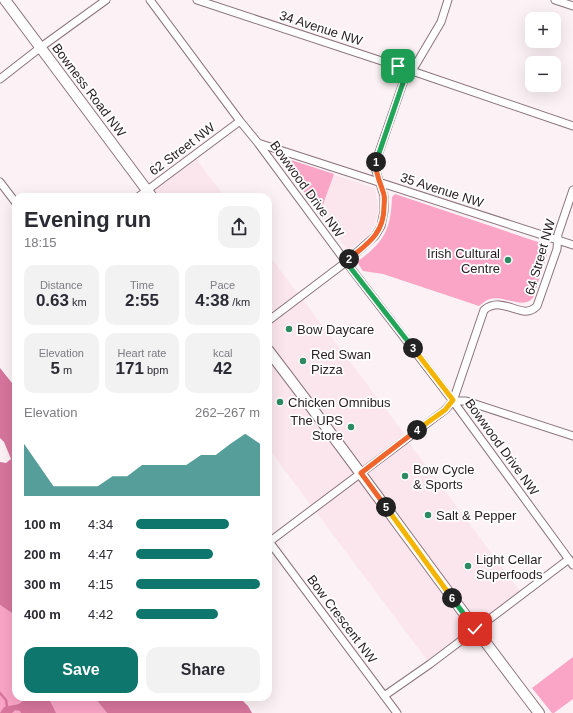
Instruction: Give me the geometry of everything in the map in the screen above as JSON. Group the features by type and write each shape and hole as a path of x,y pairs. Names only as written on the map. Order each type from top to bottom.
{"street":[{"name":"Bowness Road NW","path":"5,0 149,193"},
{"path":"0,79 106,0"},
{"name":"Bowwood Drive NW","path":"150,0 240,121 258,142 346,262 453,400 571,562"},
{"name":"34 Avenue NW","path":"197,0 573,126"},
{"path":"272,318 346,262 375,236 381,226 384,211 384,196 376,171 376,161 404,80 412,71 441,22 448,0"},
{"path":"555,0 573,6"},
{"name":"62 Street NW","path":"151,193 240,121"},
{"name":"35 Avenue NW","path":"258,142 573,245"},
{"path":"0,182 12,198"},
{"name":"64 Street NW","path":"272,539 445,410 453,400 484,310 498,304 525,312 534,308 538,303 557,249 558,234 573,190"},
{"path":"272,355 539,713"},
{"path":"453,400 466,401 573,436"},
{"name":"Bow Crescent NW","path":"272,545 397,713"},
{"path":"384,696 475,629 571,562"}],"shaded area":[{"path":"193,155 222,193 143,193"},
{"path":"282,157 375,189 378,212 375,224 368,235 352,248 347,249 280,160"},
{"path":"282,157 334,174 320,213 280,160"},
{"path":"395,194 543,244 547,249 547,255 533,298 524,303 518,303 495,298 486,301 479,306 383,274 363,271 358,261 375,247 385,234 390,217 392,197"},
{"path":"272,259 404,433 410,444 522,594 430,664 272,453"},
{"path":"0,368 12,383 12,613 0,605 0,462 6,463 11,459 4,442 0,438"},
{"path":"0,605 12,613 12,701 97,701 107,713 0,713"},
{"path":"573,657 573,699 552,713 532,688"},
{"path":"23,701 50,701 56,713 21,713 20,711 15,710 12,713 0,713 4,707 19,704"},
{"path":"97,701 243,701 252,713 107,713"}],"waterway":[{"path":"0,693 6,700 7,706"}],"place":[{"name":"Irish Cultural Centre","path":"508,260"},
{"name":"Bow Daycare","path":"289,329"},
{"name":"Red Swan Pizza","path":"303,361"},
{"name":"Chicken Omnibus","path":"280,402"},
{"name":"The UPS Store","path":"351,427"},
{"name":"Bow Cycle & Sports","path":"405,476"},
{"name":"Salt & Pepper","path":"428,515"},
{"name":"Light Cellar Superfoods","path":"468,566"}],"route":[{"path":"398,66 412,71 404,80 376,161 376,171 384,196 384,211 381,226 375,236 346,262 453,400 445,410 361,473 475,629"}]}
